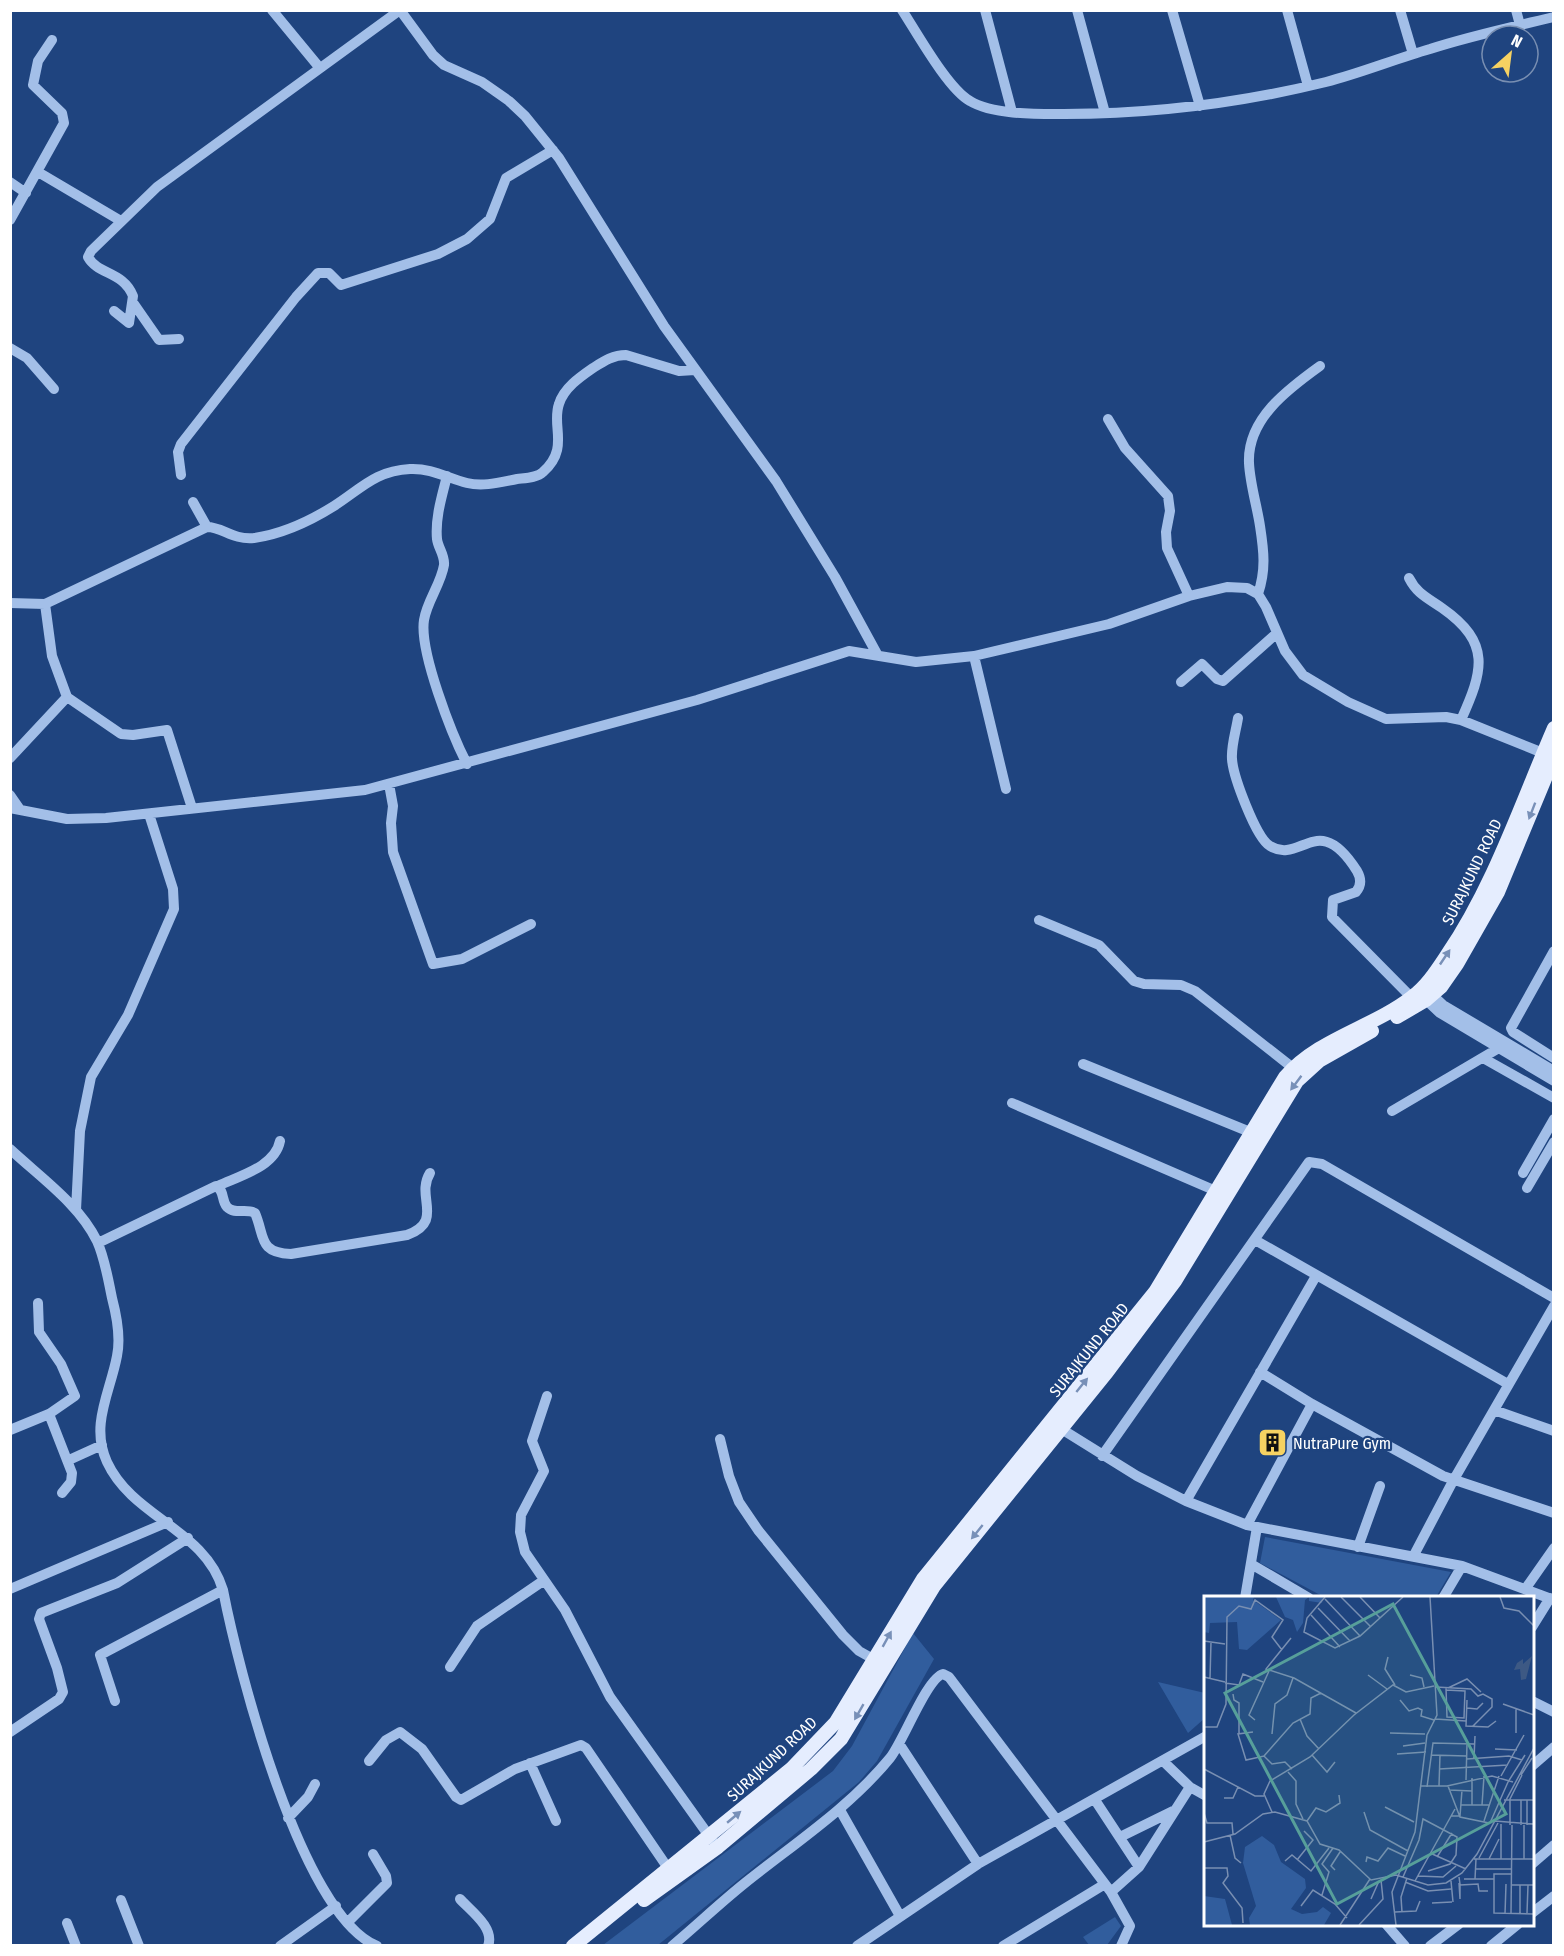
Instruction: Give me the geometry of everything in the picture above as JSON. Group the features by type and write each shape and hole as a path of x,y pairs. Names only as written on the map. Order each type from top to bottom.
{"main road":[{"name":"SURAJKUND ROAD","path":"573,1946 811,1769 841,1738 934,1586 1155,1292 1303,1075 1327,1056 1422,994 1457,940 1481,897 1546,768 1554,728"},
{"name":"SURAJKUND ROAD","path":"1222,1193 1250,1132 1293,1068 1314,1052 1422,994"},
{"name":"SURAJKUND ROAD","path":"714,1842 818,1743 848,1706 923,1579 1056,1426"},
{"name":"SURAJKUND ROAD","path":"588,1944 672,1873"}],"street":[{"path":"272,10 319,67"},
{"path":"114,311 129,323 134,304 133,296 127,284 116,275 95,265 88,257 121,221 157,187 400,10 433,55 444,65 482,82 509,101 525,116 553,150 695,370 776,481 835,577 877,654"},
{"path":"902,10 944,73 966,99 975,104 1012,112 1105,113 1200,106 1308,86 1480,36"},
{"path":"985,10 1012,112"},
{"path":"1077,10 1105,113"},
{"path":"1172,10 1200,106"},
{"path":"1287,10 1308,86"},
{"path":"1400,10 1413,54"},
{"path":"1524,24 1554,17"},
{"path":"10,220 38,172 64,120 62,113 33,85 38,62 52,40"},
{"path":"181,475 178,452 181,444 296,297 318,273 329,273 341,285 446,251 467,239 490,219 508,176 553,150"},
{"path":"38,172 121,221"},
{"path":"10,182 26,192"},
{"path":"134,304 159,340 179,339"},
{"path":"10,348 27,358 54,389"},
{"path":"193,502 207,527 236,537 269,535 302,524 379,476 412,469 431,470 467,483 488,484 543,472 560,441 557,417 561,399 583,375 612,357 626,355 679,371 695,370"},
{"path":"1258,594 1264,576 1265,558 1250,471 1251,441 1261,421 1282,395 1320,366"},
{"path":"1108,419 1130,454 1168,496 1170,511 1166,532 1167,548 1190,596"},
{"path":"447,476 437,537 444,557 444,566 426,612 424,628 439,695 454,739 467,764"},
{"path":"10,603 45,604 207,527"},
{"path":"1409,578 1419,594 1459,622 1479,650 1481,663 1478,679 1461,720"},
{"path":"10,795 15,808 67,819 106,819 192,807 348,792 467,764 697,700 849,651 916,662 974,656 1109,624 1190,596 1236,587 1247,588 1258,594 1285,651 1303,675 1347,702 1386,719 1446,717 1461,720 1546,768"},
{"path":"45,604 52,656 67,697 122,734 133,735 168,730 192,807"},
{"path":"1181,682 1202,664 1217,680 1223,681 1277,633"},
{"path":"974,656 1006,789"},
{"path":"10,758 67,697"},
{"path":"1238,718 1233,750 1234,769 1262,838 1275,849 1319,841 1330,842 1340,849 1359,874 1360,883 1356,892 1333,900 1332,917 1422,994 1443,1005 1554,1081"},
{"path":"389,784 393,806 391,823 393,852 433,964 462,959 531,924"},
{"path":"76,1210 81,1131 91,1077 128,1015 174,909 173,889 149,814"},
{"path":"1039,920 1099,945 1134,981 1144,984 1181,985 1195,991 1293,1068"},
{"path":"1554,951 1511,1028 1513,1032 1554,1058"},
{"path":"1392,1111 1503,1046"},
{"path":"1503,1046 1553,1071"},
{"path":"1483,1058 1554,1098"},
{"path":"1083,1064 1250,1132"},
{"path":"1012,1103 1222,1193"},
{"path":"1523,1173 1554,1119"},
{"path":"98,1243 270,1160 278,1150 280,1141"},
{"path":"1527,1188 1554,1142"},
{"path":"10,1149 76,1210 98,1243 107,1274 119,1338 117,1358 100,1416 102,1445 113,1473 135,1500 188,1538 212,1564 223,1590 268,1764 288,1818 336,1906 366,1940 377,1946"},
{"path":"1102,1456 1306,1164 1317,1162 1554,1298"},
{"path":"218,1186 230,1209 255,1213 262,1238 270,1250 291,1254 414,1232 422,1227 428,1216 425,1191 430,1173"},
{"path":"1255,1240 1508,1384"},
{"path":"1186,1501 1316,1276"},
{"path":"10,1430 49,1414 69,1402 74,1393 57,1356 40,1334 38,1303"},
{"path":"1414,1555 1453,1481 1554,1306"},
{"path":"1260,1372 1312,1404 1453,1481 1554,1513"},
{"path":"547,1396 532,1440 544,1468 543,1476 526,1502 520,1520 523,1547 543,1581 565,1611 610,1697 714,1842"},
{"path":"1245,1596 1251,1564 1252,1526 1312,1404"},
{"path":"1494,1410 1552,1428"},
{"path":"49,1414 69,1460 71,1482 62,1492"},
{"path":"1056,1426 1102,1456 1186,1501 1252,1526 1358,1547 1414,1555 1462,1566 1552,1599 1534,1626"},
{"path":"720,1438 736,1497 758,1530 843,1635 859,1651 875,1660"},
{"path":"69,1460 102,1445"},
{"path":"1358,1547 1380,1486"},
{"path":"10,1589 168,1522"},
{"path":"10,1732 59,1699 63,1692 39,1619 40,1613 117,1582 188,1538"},
{"path":"1526,1588 1554,1548"},
{"path":"1251,1564 1307,1596"},
{"path":"1444,1596 1462,1566"},
{"path":"450,1667 477,1626 543,1581"},
{"path":"115,1701 100,1655 223,1590"},
{"path":"672,1946 745,1883 840,1810 870,1781 900,1745 932,1682 940,1674 946,1675 1108,1888 1130,1926 1121,1946"},
{"path":"1534,1702 1554,1712"},
{"path":"369,1761 386,1740 400,1732 422,1749 456,1797 461,1800 515,1769 576,1745 585,1747 672,1873"},
{"path":"862,1944 978,1864 1204,1737"},
{"path":"900,1745 978,1864"},
{"path":"1534,1765 1554,1747"},
{"path":"1163,1761 1190,1786 1204,1795"},
{"path":"531,1763 556,1821"},
{"path":"288,1818 308,1797 315,1784"},
{"path":"1003,1946 1108,1888 1139,1867 1190,1786"},
{"path":"1095,1800 1139,1867"},
{"path":"840,1810 900,1916"},
{"path":"1120,1838 1174,1811"},
{"path":"1534,1863 1554,1845"},
{"path":"348,1922 387,1883 386,1876 373,1854"},
{"path":"1534,1912 1554,1896"},
{"path":"460,1899 488,1931 490,1939 488,1946"},
{"path":"121,1900 139,1946"},
{"path":"280,1946 336,1906"},
{"path":"67,1923 76,1946"},
{"path":"1388,1926 1405,1946"},
{"path":"1430,1946 1456,1926"},
{"path":"1491,1946 1516,1926"}],"shaded area":[{"path":"1265,1537 1451,1572 1437,1596 1322,1596 1260,1563"},
{"path":"913,1633 934,1659 877,1761 859,1782 658,1945 603,1945 833,1771 852,1746"},
{"path":"1158,1682 1204,1693 1204,1719 1188,1733"},
{"path":"1115,1917 1121,1926 1107,1945 1089,1945 1083,1937"}],"place":[{"name":"NutraPure Gym","path":"1272,1443"}]}
